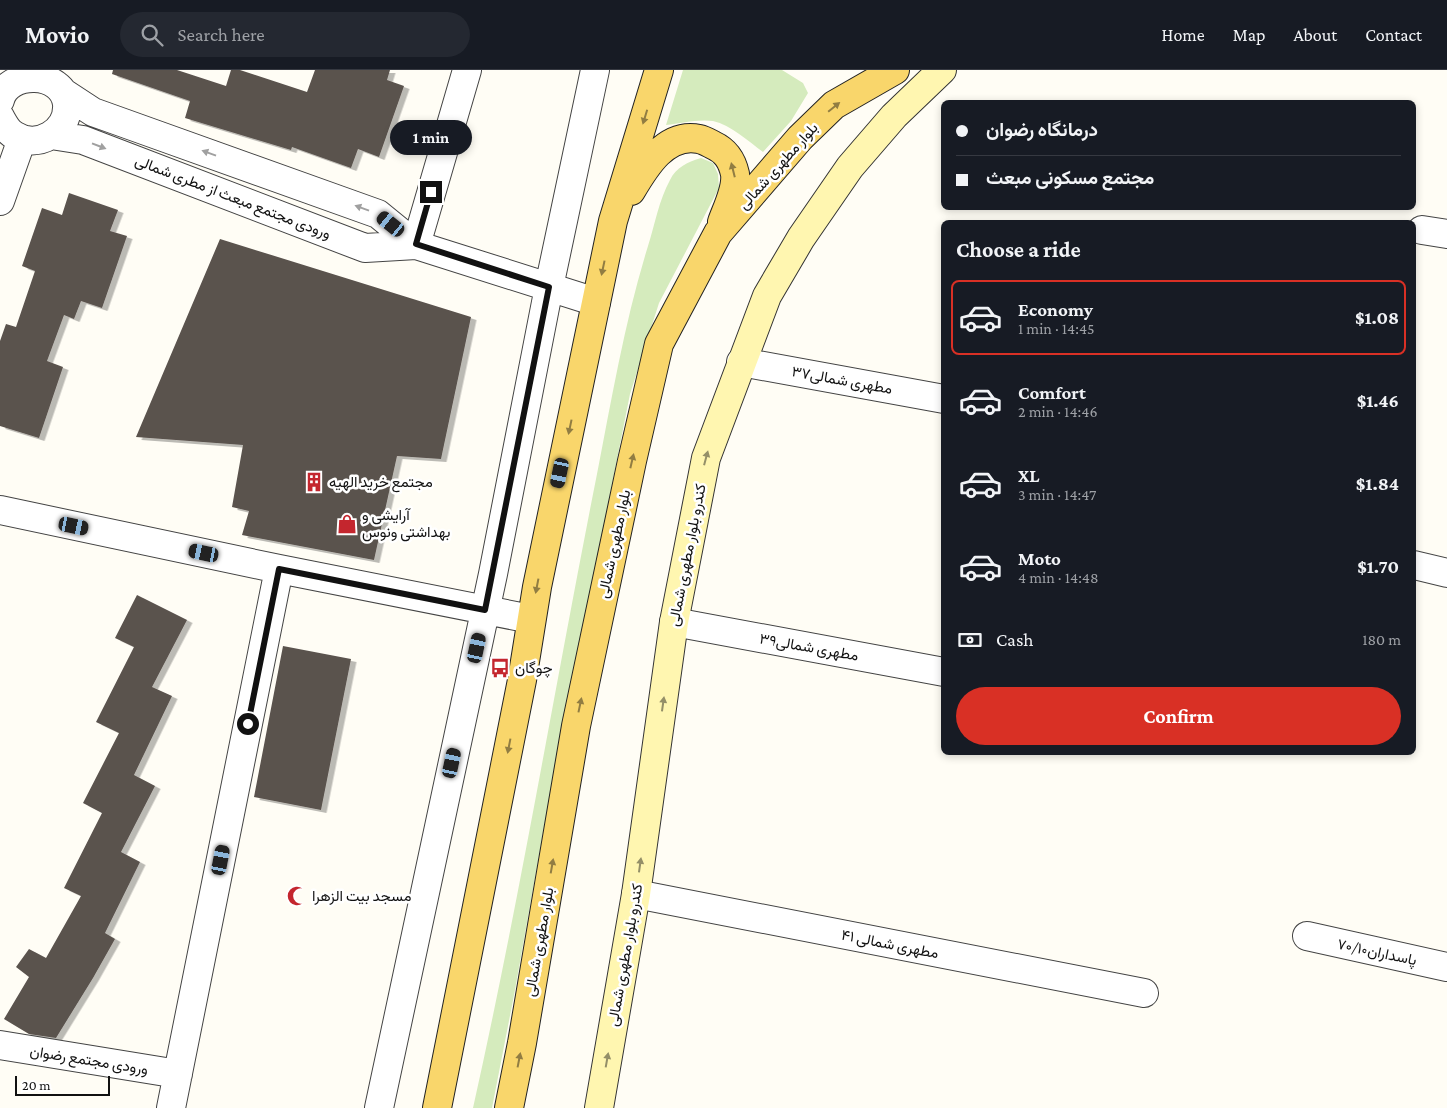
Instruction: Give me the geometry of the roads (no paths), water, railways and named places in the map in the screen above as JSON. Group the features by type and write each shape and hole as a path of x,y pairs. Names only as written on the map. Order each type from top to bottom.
{"main road":[{"path":"437,1108 522,680 536,587 613,220 659,70"},
{"name":"بلوار مطهری شمالی","path":"509,1108 522,1043 576,726 632,461 659,344 718,233 800,138 834,105 895,70"},
{"name":"کندرو بلوار مطهری شمالی","path":"599,1108 636,894 674,622 706,458 767,296 818,213 850,166 894,116 942,70"},
{"path":"613,220 648,162 670,144 682,138 700,139 722,149 729,156 735,176 733,192 718,233"}],"street":[{"path":"416,244 467,70"},
{"path":"379,1108 485,610 549,287 595,70"},
{"path":"4,85 23,74 45,72 64,93 93,112 378,214 416,244 596,302"},
{"path":"51,136 59,129 67,111 64,93"},
{"path":"0,117 12,134 22,139 0,201"},
{"name":"ورودی مجتمع مبعث از مطری شمالی","path":"22,139 42,140 51,136 83,140 365,248 416,244"},
{"path":"248,203 259,171"},
{"name":"مطهرى شمالى۳۷","path":"741,362 941,398"},
{"path":"0,510 279,569 531,619"},
{"path":"1416,565 1447,573"},
{"path":"172,1108 279,569"},
{"name":"مطهرى شمالى۳۹","path":"674,622 941,671"},
{"name":"۴۱ مطهرى شمالى","path":"636,894 1144,993"},
{"name":"پاسداران۷۰/۱۰","path":"1307,936 1447,967"},
{"name":"ورودی مجتمع رضوان","path":"0,1045 178,1074"}],"place":[{"name":"مجتمع خرید الهیه","path":"314,482"},
{"name":"آرایشی و بهداشتی ونوس","path":"347,524"},
{"name":"چوگان","path":"500,668"},
{"name":"مسجد بیت الزهرا","path":"297,896"}]}
